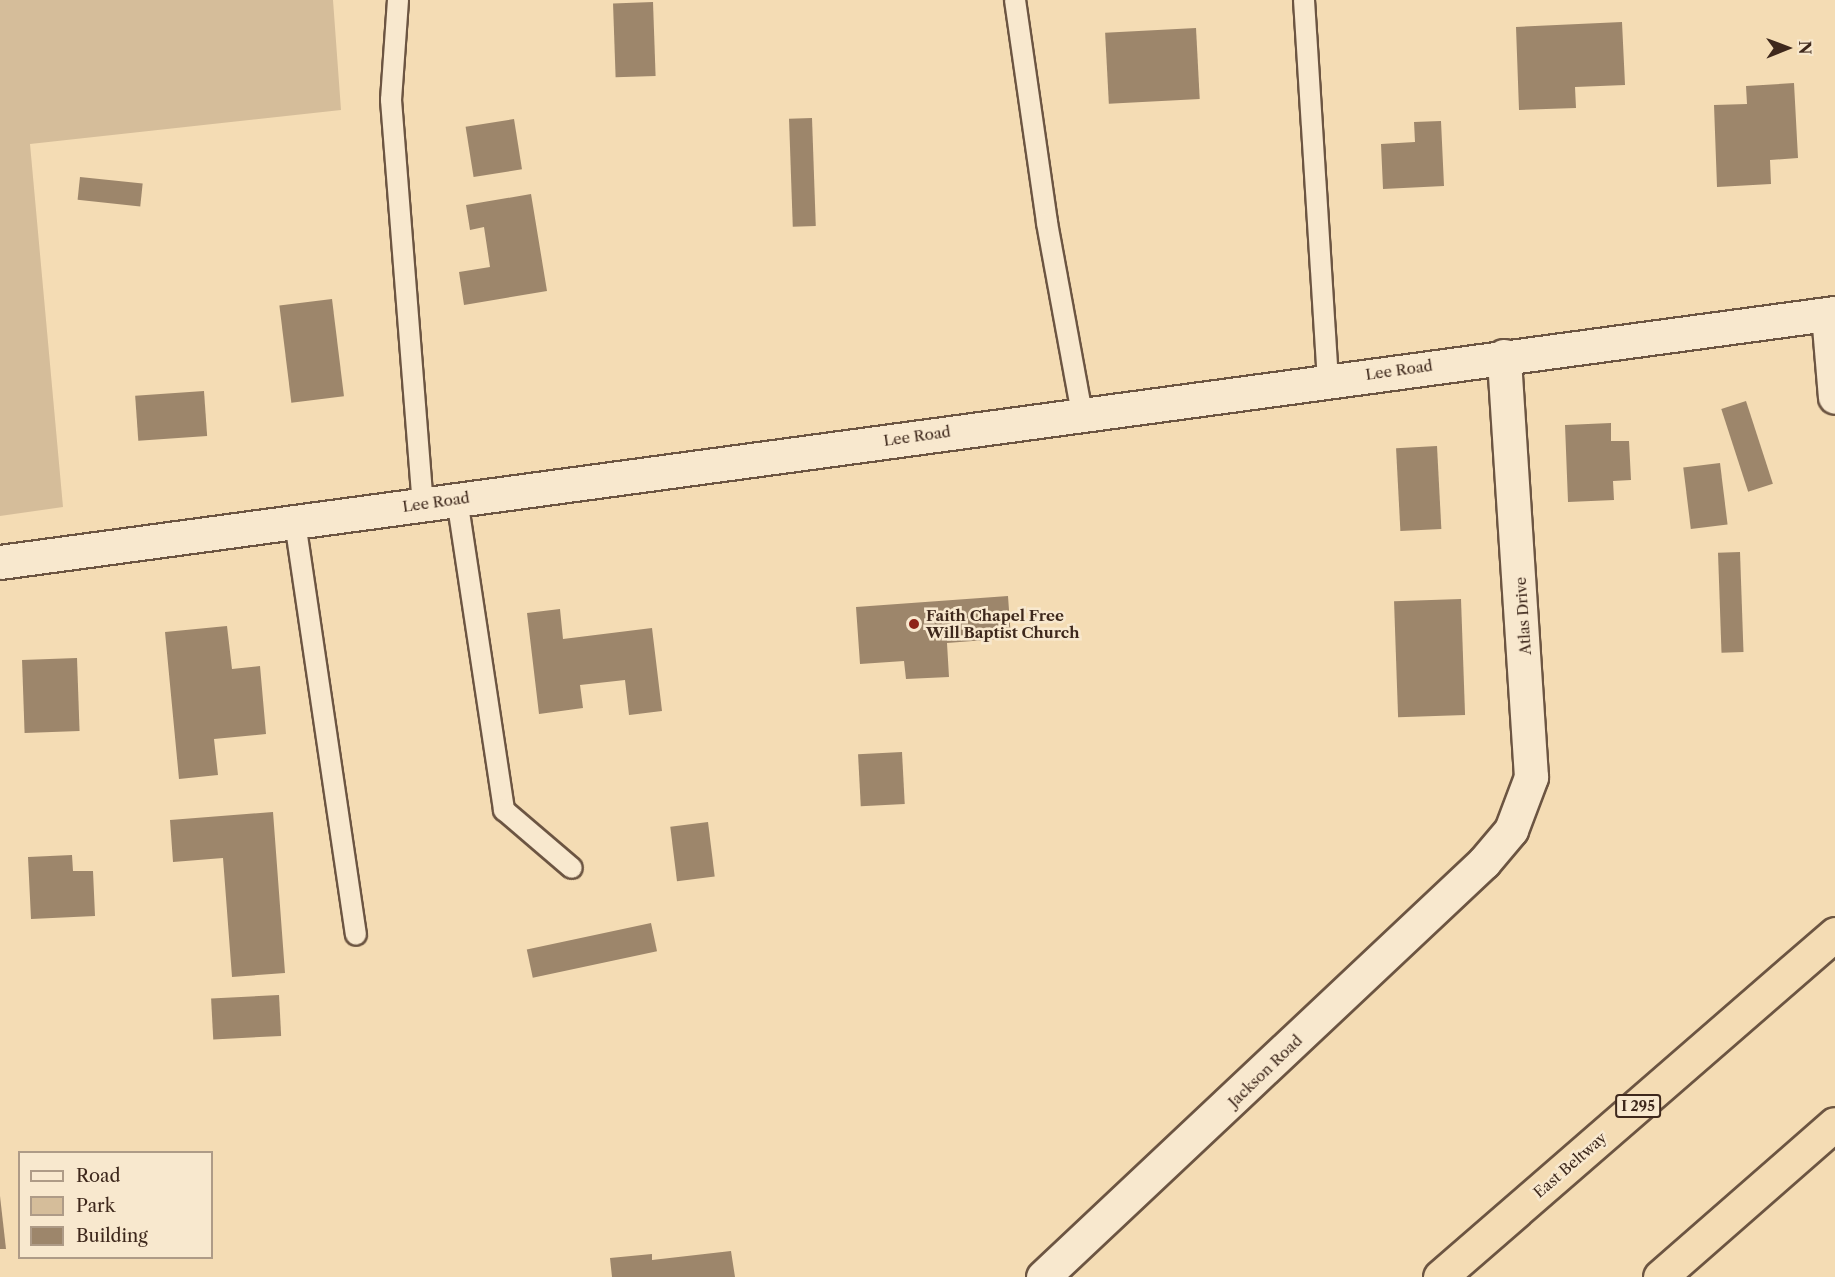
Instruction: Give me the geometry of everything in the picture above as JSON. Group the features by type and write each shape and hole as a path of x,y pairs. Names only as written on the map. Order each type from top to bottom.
{"highway":[{"name":"East Beltway","path":"1440,1277 1835,934"},
{"path":"1660,1277 1835,1124"}],"street":[{"name":"Lee Road","path":"0,562 1832,313"},
{"path":"1832,313 1835,397"},
{"name":"Atlas Drive","path":"1484,862 1511,830 1531,777 1504,356"},
{"name":"Jackson Road","path":"1043,1277 1484,862"}],"lane":[{"path":"398,0 391,100 423,504"},
{"path":"1015,0 1047,223 1082,414"},
{"path":"1304,0 1328,380"},
{"path":"456,499 504,810 572,868"},
{"path":"295,522 356,935"}],"green space":[{"path":"0,0 333,0 341,110 30,144 63,507 0,516"}],"building":[{"path":"653,2 656,76 616,77 613,3"},
{"path":"1622,22 1625,85 1575,87 1576,108 1519,110 1516,27"},
{"path":"1196,28 1200,99 1109,104 1105,33"},
{"path":"1794,83 1798,158 1770,160 1771,184 1717,187 1714,105 1747,104 1746,86"},
{"path":"812,118 816,226 793,227 789,119"},
{"path":"514,119 522,169 474,177 466,127"},
{"path":"1441,121 1444,186 1383,189 1381,144 1415,142 1414,122"},
{"path":"80,177 143,184 140,206 78,200"},
{"path":"531,194 547,291 464,305 459,272 490,267 484,227 470,230 466,205"},
{"path":"332,299 344,396 291,403 279,305"},
{"path":"204,391 207,436 138,441 135,396"},
{"path":"1746,401 1773,484 1748,492 1721,409"},
{"path":"1611,423 1611,441 1629,441 1631,480 1613,481 1614,500 1568,502 1565,425"},
{"path":"1437,446 1441,529 1400,531 1396,448"},
{"path":"1720,463 1728,525 1691,529 1683,468"},
{"path":"1740,552 1743,652 1722,653 1718,553"},
{"path":"1008,596 1011,638 947,643 949,677 906,679 904,661 860,664 856,607"},
{"path":"1461,599 1465,715 1398,717 1394,601"},
{"path":"560,609 563,639 652,628 662,711 629,715 625,680 580,685 583,708 539,714 527,613"},
{"path":"227,626 232,669 260,666 266,734 214,739 218,775 179,779 165,632"},
{"path":"77,658 80,731 25,733 22,660"},
{"path":"902,752 905,804 861,806 858,754"},
{"path":"273,812 285,973 232,977 223,858 173,862 170,820"},
{"path":"708,822 715,877 677,881 670,827"},
{"path":"72,855 73,871 93,871 95,916 31,919 28,857"},
{"path":"651,923 657,951 533,978 527,949"},
{"path":"279,995 281,1036 213,1040 211,999"},
{"path":"0,1196 6,1249 0,1249"},
{"path":"731,1251 735,1277 612,1277 610,1258 652,1254 652,1260"}],"place":[{"name":"Faith Chapel Free Will Baptist Church","path":"914,624"}]}
